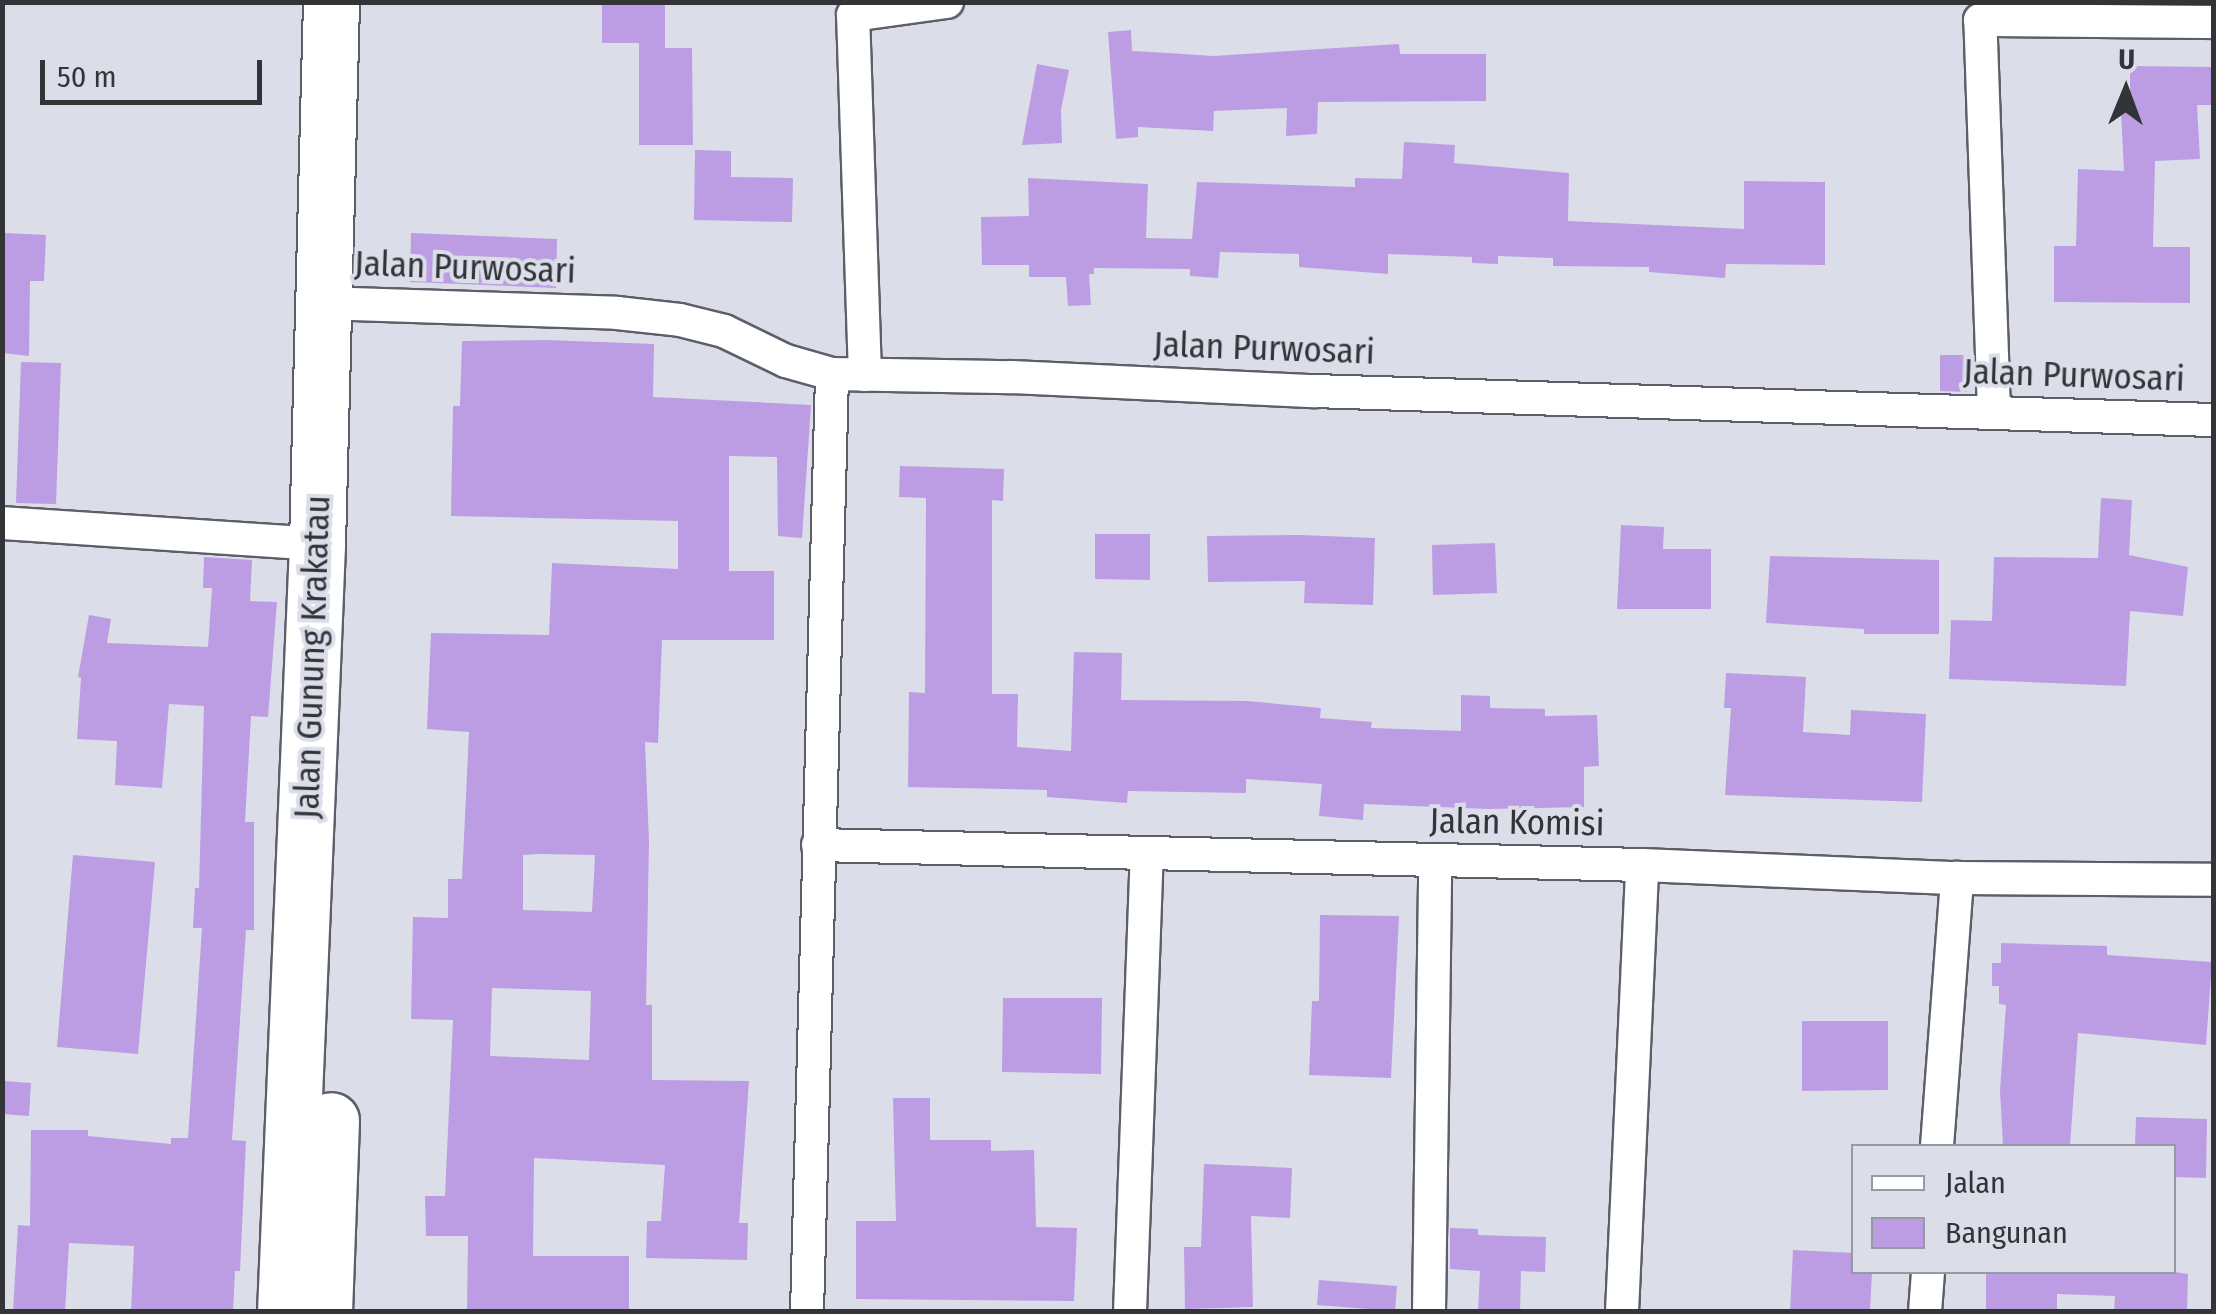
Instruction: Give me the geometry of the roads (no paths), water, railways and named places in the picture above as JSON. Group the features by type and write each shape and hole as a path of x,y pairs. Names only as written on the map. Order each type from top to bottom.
{"highway":[{"name":"Jalan Gunung Krakatau","path":"324,1312 339,303 331,2"},
{"name":"Jalan Gunung Krakatau","path":"285,1312 318,544 365,2"}],"street":[{"path":"808,1312 818,845 849,375 853,9 946,2"},
{"path":"1994,412 1980,20 2214,22"},
{"name":"Jalan Purwosari","path":"339,303 617,313 680,320 724,331 786,361 849,375 1012,376 1314,391 2214,420"},
{"path":"2,523 318,544"},
{"name":"Jalan Komisi","path":"818,845 1956,878 2214,880"},
{"path":"1130,1312 1147,853"},
{"path":"1428,1312 1435,860"},
{"path":"1622,1312 1642,866"},
{"path":"1937,1144 1956,878"},
{"path":"1925,1312 1928,1274"}]}
